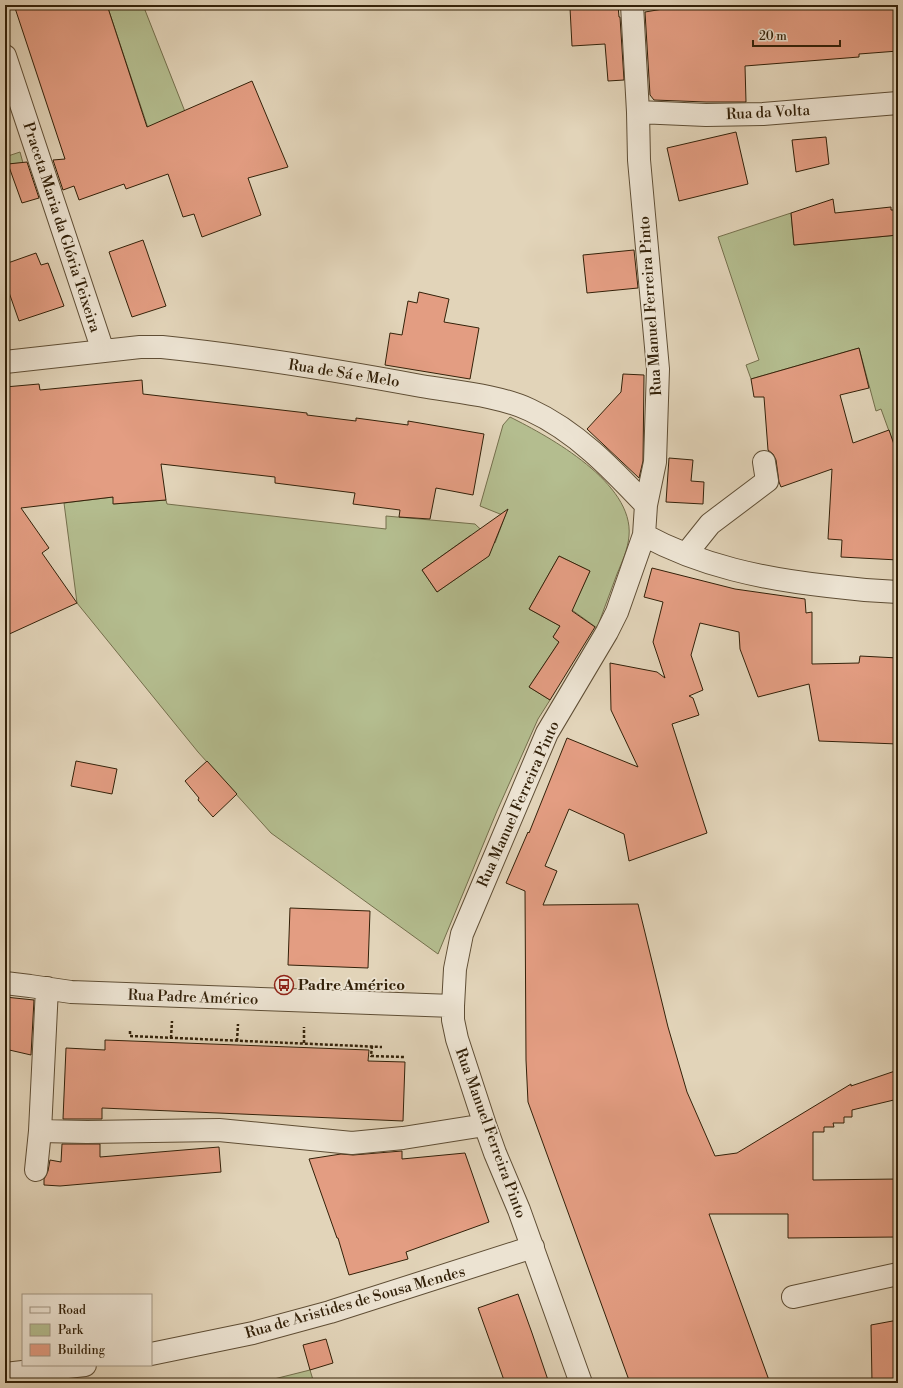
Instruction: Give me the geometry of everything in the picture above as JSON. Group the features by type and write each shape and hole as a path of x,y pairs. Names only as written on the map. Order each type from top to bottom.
{"street":[{"name":"Rua Manuel Ferreira Pinto","path":"581,1383 520,1210 485,1125 457,1039 453,1020 453,1006 455,969 462,934 547,733 607,632 617,612 644,535 646,505 655,462 658,369 639,160 632,5"},
{"name":"Praceta Maria da Glória Teixeira","path":"5,56 103,352"},
{"name":"Rua da Volta","path":"638,112 706,115 770,114 898,103"},
{"name":"Rua de Sá e Melo","path":"5,362 140,347 162,347 333,370 508,401 545,418 579,440 613,471 646,505"},
{"path":"686,554 710,524 766,481 764,462"},
{"path":"644,535 686,554 731,570 760,576 836,587 898,592"},
{"name":"Rua Padre Américo","path":"5,983 71,992 101,994 453,1006"},
{"path":"36,1170 40,1131 47,988"},
{"path":"40,1131 87,1132 219,1130 352,1143 402,1138 485,1125"},
{"name":"Rua de Aristides de Sousa Mendes","path":"152,1354 253,1333 322,1314 412,1287 533,1247"},
{"path":"793,1297 898,1274"},
{"path":"5,1374 77,1366"}],"path":[{"path":"130,1031 130,1036 382,1046"},
{"path":"171,1033 171,1038"},
{"path":"237,1036 237,1041"},
{"path":"372,1046 372,1056 405,1057"}],"green space":[{"path":"107,5 143,5 193,132 152,140"},
{"path":"20,152 23,163 5,164 5,157"},
{"path":"791,213 794,245 898,235 898,456 881,409 876,411 859,348 751,379 746,365 759,360 718,237"},
{"path":"510,417 567,449 586,464 604,480 618,498 627,516 629,536 624,555 597,628 572,610 590,571 559,556 529,609 560,626 553,637 559,642 529,687 550,700 538,719 497,811 438,954 271,833 198,752 77,603 64,503 113,497 114,504 166,500 167,504 386,529 386,516 475,524 495,543 505,516 480,506 503,425","holes":["471,535 487,557 437,592 422,570"]},
{"path":"310,1370 314,1383 258,1383"}],"building":[{"path":"14,5 107,5 147,127 252,81 288,167 248,178 261,215 202,237 194,214 183,217 168,174 126,189 124,184 79,200 74,186 63,190 53,160 65,159"},
{"path":"618,5 624,80 608,81 605,44 572,46 570,8"},
{"path":"687,5 898,5 898,51 859,54 859,57 745,66 746,102 654,100 650,95 645,12"},
{"path":"736,132 748,184 679,201 667,148"},
{"path":"826,137 829,164 796,172 792,140"},
{"path":"27,162 39,198 22,203 8,164"},
{"path":"833,199 835,213 891,207 891,210 898,210 898,235 794,245 791,213"},
{"path":"143,240 166,306 132,317 109,252"},
{"path":"634,250 638,288 587,293 583,255"},
{"path":"36,253 41,265 48,263 64,306 19,321 5,281 5,264"},
{"path":"419,292 449,299 444,322 479,328 470,379 385,365 390,333 402,335 408,301 417,303"},
{"path":"859,348 869,388 840,395 853,443 889,430 898,456 898,560 841,557 842,540 828,539 832,469 781,487 776,460 773,454 768,450 764,397 754,397 751,379"},
{"path":"623,374 644,375 643,461 639,478 587,429 621,392"},
{"path":"142,380 143,394 307,413 307,415 356,421 356,418 408,425 408,421 484,434 473,495 436,488 430,519 399,517 400,510 353,504 355,493 275,483 275,477 161,464 166,500 113,504 113,497 21,508 49,548 42,553 77,603 5,636 5,387 39,384 40,390"},
{"path":"669,458 693,460 691,481 704,482 703,504 666,502"},
{"path":"508,509 489,556 437,592 422,570"},
{"path":"559,556 590,571 572,611 595,627 550,700 529,687 559,642 553,637 560,626 529,609"},
{"path":"652,568 735,589 805,599 806,613 812,612 812,664 859,663 860,656 898,658 898,744 819,741 809,684 758,697 740,649 739,632 700,623 691,655 703,690 689,696 693,698 699,715 672,724 707,833 629,861 624,834 569,809 545,866 557,871 543,905 638,904 668,1027 687,1092 715,1156 737,1153 851,1084 851,1086 898,1070 898,1099 852,1110 852,1117 844,1117 844,1123 833,1123 834,1127 824,1127 824,1132 813,1132 813,1180 898,1179 898,1237 788,1238 788,1214 709,1214 770,1383 630,1383 528,1102 526,1060 525,891 506,883 528,832 529,833 567,738 638,767 611,710 610,663 657,672 665,678 653,642 663,602 644,597"},
{"path":"76,761 117,769 112,794 71,786"},
{"path":"207,761 237,794 213,817 198,800 199,798 185,781"},
{"path":"290,908 370,911 368,968 288,965"},
{"path":"5,997 34,1000 31,1055 5,1049"},
{"path":"105,1040 369,1050 368,1061 405,1062 403,1121 102,1108 102,1119 63,1119 66,1048 105,1050"},
{"path":"62,1144 100,1144 100,1157 219,1147 221,1172 60,1186 44,1185 44,1179 48,1171 50,1160 61,1162"},
{"path":"402,1151 402,1159 465,1153 489,1222 406,1252 408,1259 349,1275 338,1238 309,1159 341,1154 353,1155"},
{"path":"518,1294 549,1383 505,1383 478,1308"},
{"path":"898,1320 898,1383 872,1383 871,1325"},
{"path":"326,1339 333,1363 310,1370 303,1345"}],"place":[{"name":"Padre Américo","path":"284,985"}]}
